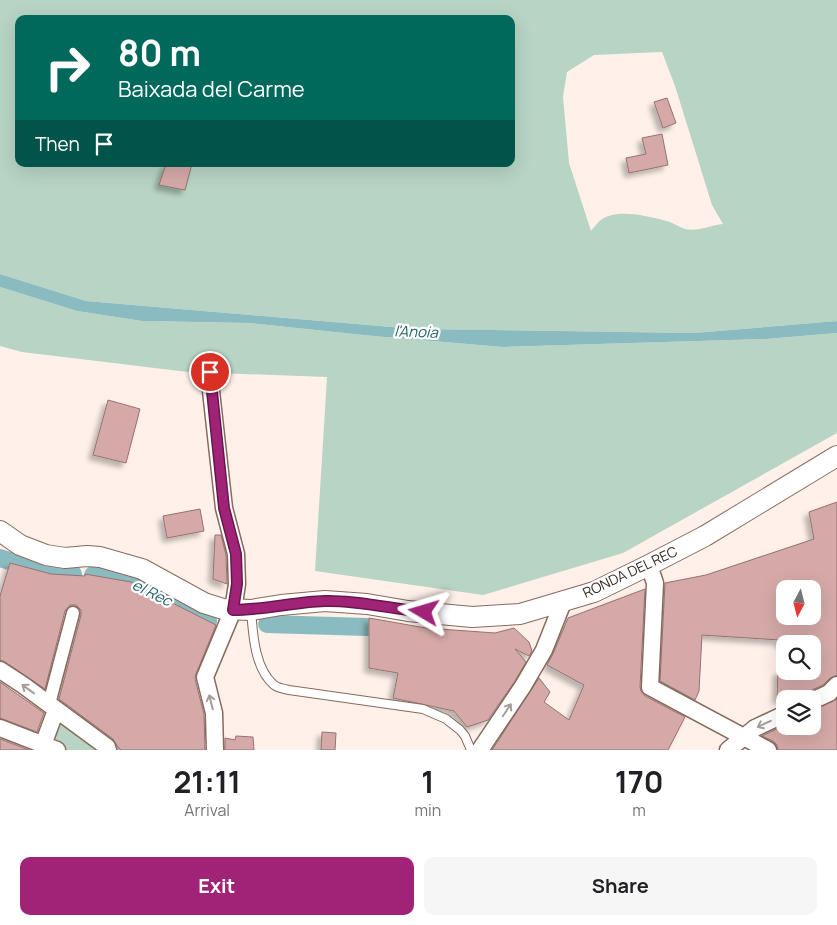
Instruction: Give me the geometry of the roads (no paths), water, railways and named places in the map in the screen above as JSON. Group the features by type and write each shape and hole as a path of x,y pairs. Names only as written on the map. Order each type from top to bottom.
{"street":[{"path":"210,372 224,508 236,554 237,584 242,610 205,677 214,714 215,750"},
{"name":"RONDA DEL REC","path":"0,531 20,544 46,555 65,558 100,557 142,569 214,607 242,610 340,601 472,617 520,614 594,592 705,536 837,456"},
{"path":"649,564 655,583 650,687 768,750"},
{"path":"480,750 524,686 544,650 563,602"},
{"path":"0,728 50,747 52,707 73,612"},
{"path":"0,670 108,748 108,750"},
{"path":"821,697 829,693 837,685"},
{"path":"728,750 755,728 776,718"}],"lane":[{"path":"242,610 263,670 274,685 289,690 423,710 446,719 460,730 472,750"}],"water":[{"name":"l'Anoia","path":"0,274 86,301 415,329 694,333 837,321 837,333 766,339 503,347 249,323 142,321 77,311 0,287"}],"waterway":[{"name":"el Rec","path":"0,558 54,572 73,574"},
{"name":"el Rec","path":"93,575 132,581 208,621"},
{"name":"el Rec","path":"267,624 367,627"}]}
